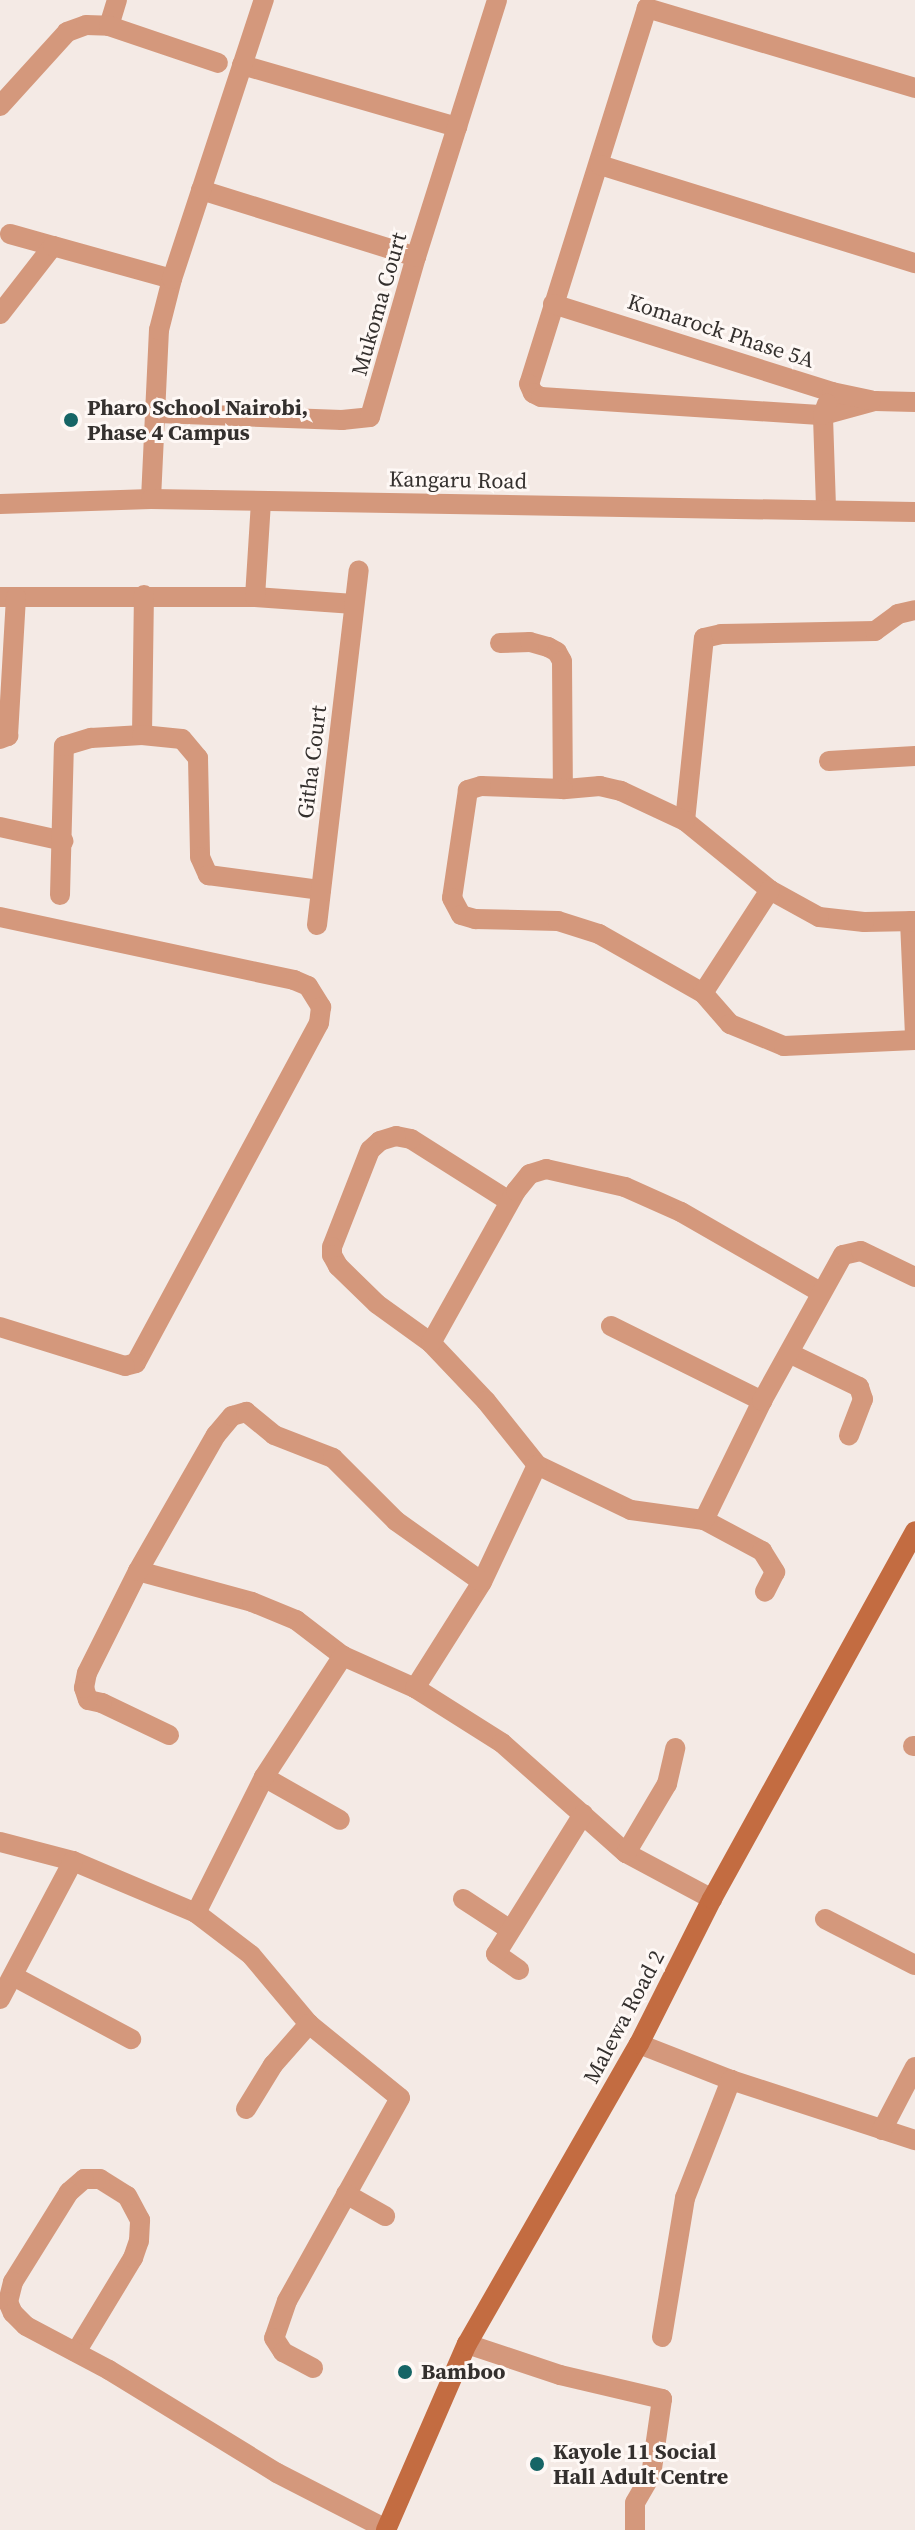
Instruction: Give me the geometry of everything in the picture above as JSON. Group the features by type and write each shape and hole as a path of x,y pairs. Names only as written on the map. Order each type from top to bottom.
{"main road":[{"name":"Malewa Road 2","path":"386,2530 467,2344 639,2044 712,1899 914,1535"}],"street":[{"path":"109,26 117,0"},
{"path":"151,499 158,413 159,330 172,279 264,0"},
{"name":"Mukoma Court","path":"158,413 342,420 370,417 416,257 497,0"},
{"path":"915,88 649,7 529,384 538,396 823,415 875,401 915,402"},
{"path":"0,106 67,32 86,25 109,26 218,63"},
{"path":"242,65 457,127"},
{"path":"600,165 915,263"},
{"path":"201,190 416,257"},
{"path":"10,234 172,279"},
{"path":"0,314 53,246"},
{"name":"Komarock Phase 5A","path":"553,304 832,392 875,401"},
{"path":"826,507 823,415 832,392"},
{"name":"Kangaru Road","path":"0,504 151,499 826,507 915,512"},
{"path":"255,597 261,502"},
{"name":"Githa Court","path":"317,925 359,570"},
{"path":"142,735 144,595"},
{"path":"0,739 8,736 8,597 255,597 354,604"},
{"path":"685,821 704,638 710,634 875,631 898,614 915,610"},
{"path":"500,643 530,642 548,647 557,652 562,661 563,789"},
{"path":"60,895 64,746 91,738 142,735 182,739 198,758 200,857 208,875 321,890"},
{"path":"829,761 915,756"},
{"path":"481,786 563,789 600,786 621,791 685,821 770,890 819,917 864,922 912,921 915,1038 843,1046 784,1046 730,1024 703,993 599,934 558,921 475,919 461,915 454,907 452,898 468,790 481,786"},
{"path":"0,827 63,841"},
{"path":"703,993 770,890"},
{"path":"0,917 294,980 308,986 321,1007 319,1023 136,1363 125,1366 0,1327"},
{"path":"509,1201 411,1139 396,1136 380,1141 370,1150 332,1247 332,1255 338,1266 377,1304 431,1343 486,1401 537,1465 631,1510 704,1520 762,1551 775,1572 765,1592"},
{"path":"431,1343 509,1201 530,1174 546,1169 625,1187 681,1212 820,1292"},
{"path":"704,1520 762,1401 843,1255 852,1250 915,1277"},
{"path":"611,1326 762,1401"},
{"path":"789,1353 859,1387 863,1399 849,1435"},
{"path":"169,1735 102,1703 88,1700 84,1688 87,1673 138,1571 226,1420 246,1412 274,1435 333,1458 396,1521 482,1582"},
{"path":"415,1688 482,1582 537,1465"},
{"path":"138,1571 252,1602 296,1620 343,1656 415,1688 502,1743 626,1853 712,1899"},
{"path":"196,1913 264,1777 343,1656"},
{"path":"626,1853 667,1784 675,1748"},
{"path":"264,1777 340,1820"},
{"path":"519,1970 496,1954 583,1814"},
{"path":"0,1842 73,1861 196,1913 251,1955 277,1990 309,2024 400,2098 287,2301 274,2338 283,2352 313,2368"},
{"path":"0,1997 73,1861"},
{"path":"463,1899 509,1929"},
{"path":"825,1919 915,1965"},
{"path":"13,1976 131,2039"},
{"path":"246,2109 273,2065 309,2024"},
{"path":"639,2044 731,2080 915,2140"},
{"path":"882,2130 915,2067"},
{"path":"662,2337 685,2198 731,2080"},
{"path":"76,2352 133,2258 139,2241 140,2220 127,2196 100,2179 84,2179 69,2192 13,2282 8,2302 13,2313 26,2326 76,2352 277,2473 386,2530"},
{"path":"346,2194 385,2216"},
{"path":"467,2344 560,2375 662,2399 651,2475 635,2503 635,2530"}],"place":[{"name":"Pharo School Nairobi, Phase 4 Campus","path":"71,420"},
{"name":"Bamboo","path":"405,2372"},
{"name":"Kayole 11 Social Hall Adult Centre","path":"537,2464"}]}
